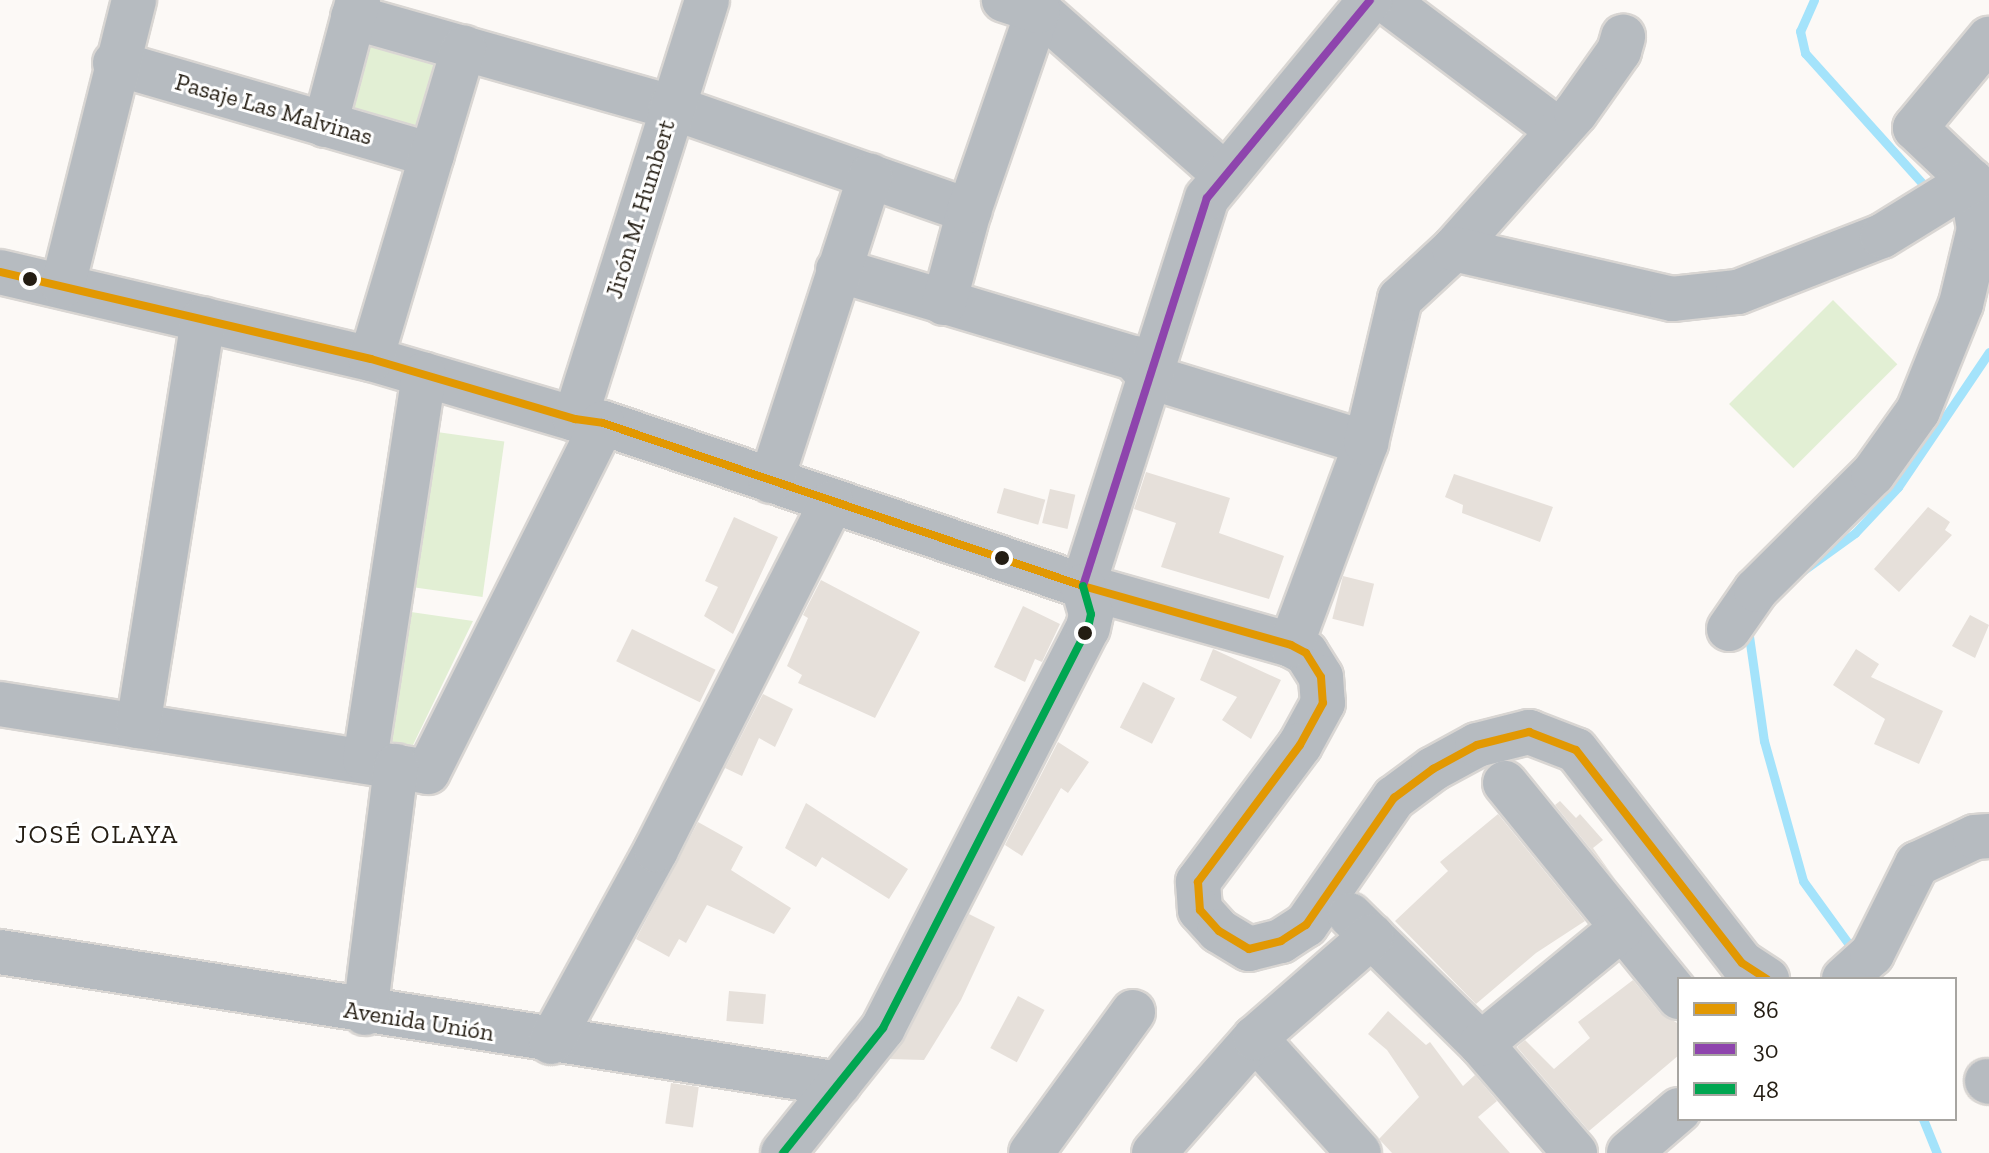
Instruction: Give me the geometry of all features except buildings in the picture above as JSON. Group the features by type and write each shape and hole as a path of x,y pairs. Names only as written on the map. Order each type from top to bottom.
{"street":[{"path":"63,285 115,63 134,0"},
{"name":"Jirón M. Humbert","path":"380,763 428,772 589,421 671,107 707,0"},
{"path":"783,1153 883,1028 1088,628 1091,614 1083,586 1207,198 1371,1 1558,130"},
{"path":"944,303 1023,4 1236,161"},
{"path":"325,125 356,8 464,48 671,107 969,211"},
{"path":"1298,649 1366,443 1400,299 1454,249 1558,130 1619,51 1623,37"},
{"path":"1729,629 1756,590 1873,474 1918,411 1961,304 1979,229 1958,189 1915,128 1989,39"},
{"path":"371,359 464,48"},
{"name":"Pasaje Las Malvinas","path":"115,63 432,155"},
{"path":"771,481 870,176"},
{"path":"1454,249 1672,299 1738,292 1882,236 1958,189"},
{"path":"838,270 1134,358 1150,377 1366,443"},
{"path":"0,272 371,359 589,421 1083,586 1298,649 1321,677 1323,703 1300,745 1198,882 1200,910 1219,931 1249,949 1281,941 1306,925 1394,798 1433,769 1477,745 1529,732 1576,750 1742,963 1764,977"},
{"path":"138,726 203,319"},
{"path":"365,1013 380,763 424,374"},
{"path":"551,1042 656,850 831,503"},
{"path":"0,704 380,763"},
{"path":"1505,783 1620,930 1677,995"},
{"path":"1846,977 1872,954 1917,864 1982,836"},
{"path":"1154,1153 1255,1038 1361,926 1481,1044 1575,1153"},
{"path":"1481,1044 1620,930"},
{"name":"Avenida Unión","path":"0,952 365,1013 839,1084"},
{"path":"1031,1153 1133,1012"},
{"path":"1255,1038 1359,1153"},
{"path":"1629,1153 1677,1112"}],"green space":[{"path":"368,44 444,67 424,132 348,109"},
{"path":"1833,300 1897,364 1793,468 1729,404"},
{"path":"437,432 504,441 482,597 415,587"},
{"path":"411,612 473,621 413,745 390,742"}],"waterway":[{"path":"1814,0 1800,31 1805,53 1930,192"},
{"path":"1798,574 1855,533 1898,487 1989,352"},
{"path":"1748,629 1764,741 1803,881 1856,954"},
{"path":"1924,1121 1937,1153"}],"transit line":[{"name":"30","path":"1083,586 1207,198 1370,0"},
{"name":"86","path":"0,272 371,359 575,419 603,423 1083,586 1291,645 1306,653 1321,677 1323,703 1300,745 1198,882 1200,910 1219,931 1249,949 1281,941 1306,925 1394,798 1433,769 1477,745 1529,732 1576,750 1742,963 1764,977"},
{"name":"48","path":"783,1153 883,1028 1088,628 1091,614 1083,586"}],"district":[{"name":"JOSÉ OLAYA","path":"97,835"}]}
